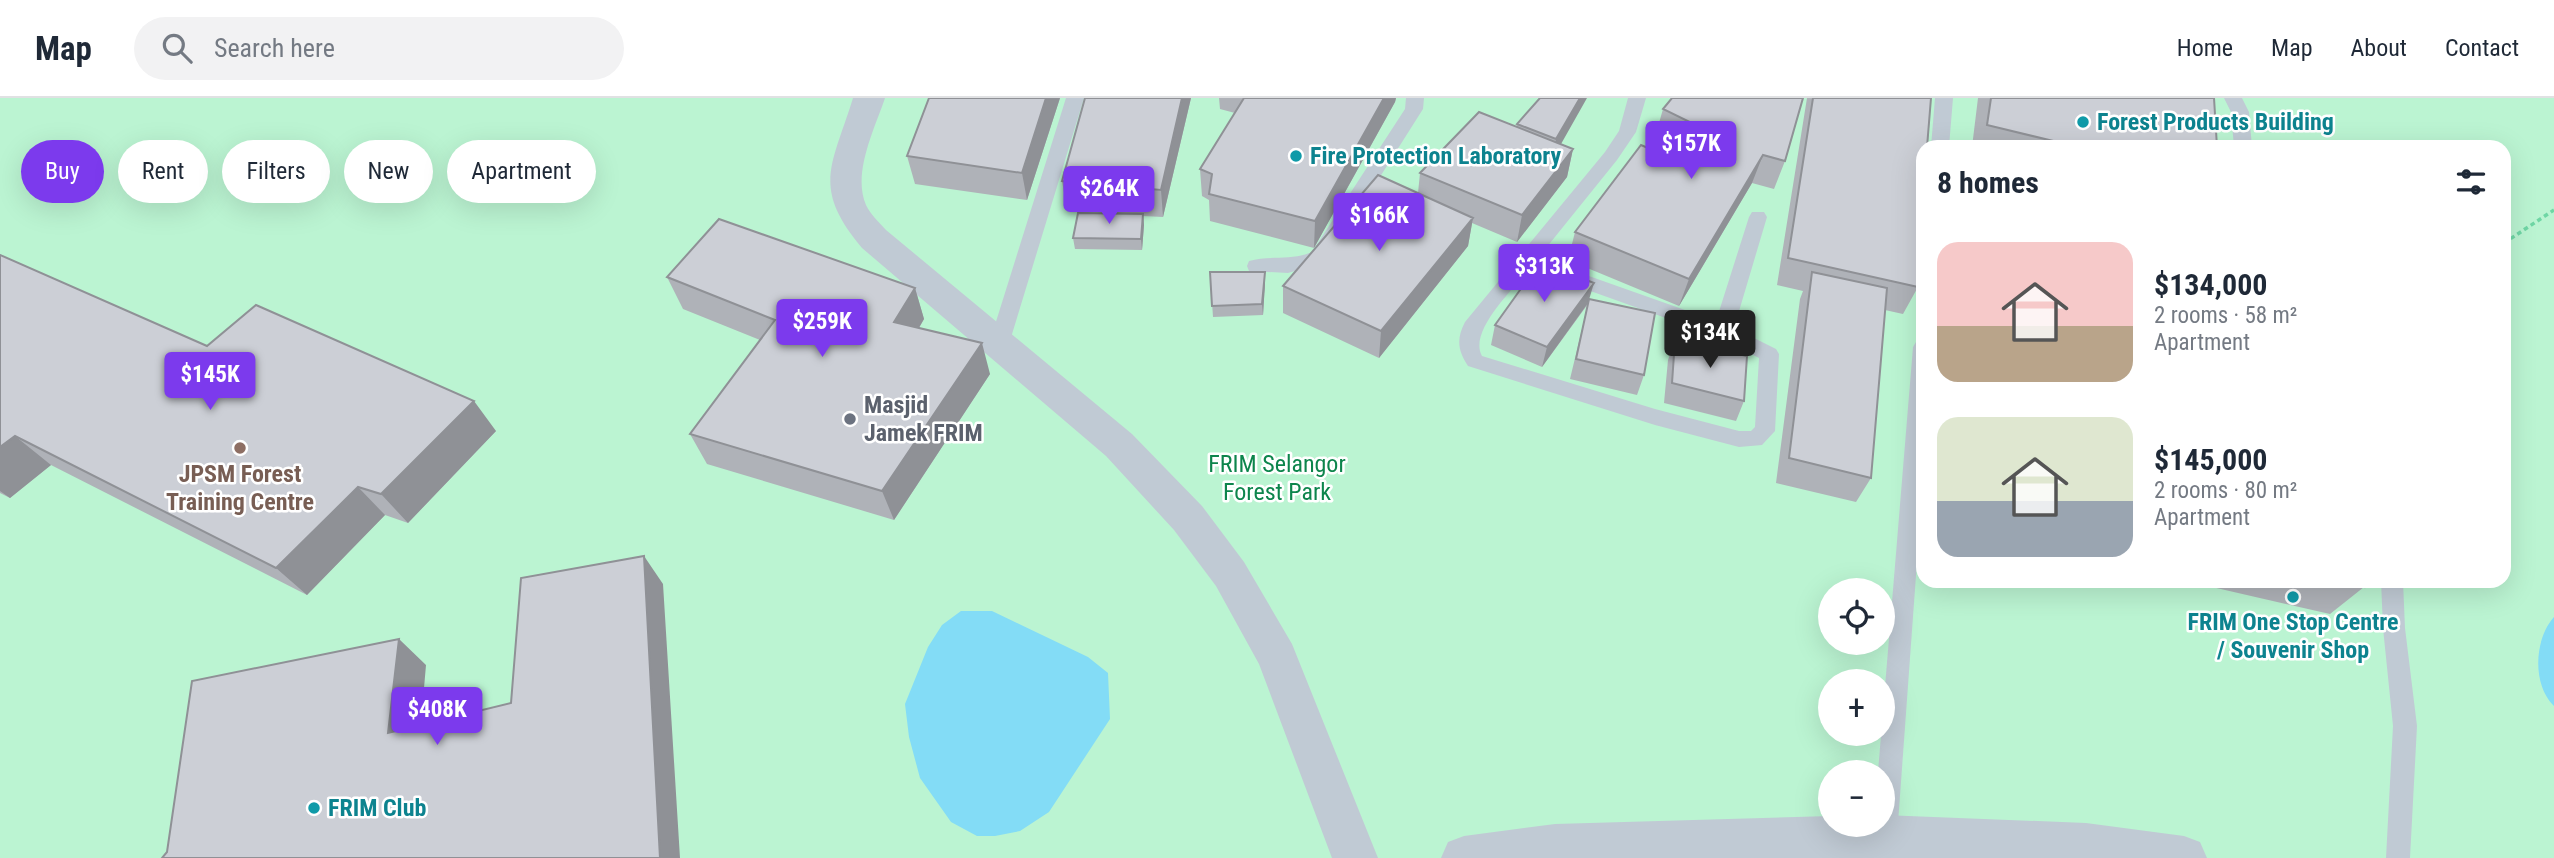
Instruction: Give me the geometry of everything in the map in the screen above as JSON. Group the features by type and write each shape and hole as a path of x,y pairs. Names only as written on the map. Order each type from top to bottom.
{"street":[{"path":"869,98 846,178 847,200 856,218 874,239 1119,445 1188,518 1230,574 1277,657 1355,858"},
{"path":"1464,858 1555,846 1885,837 2086,845 2184,858"}],"lane":[{"path":"999,344 1075,98"},
{"path":"1256,266 1287,267 1305,264 1319,257 1415,109 1415,98"},
{"path":"1526,261 1723,331 1769,354 1765,431 1755,439 1739,439 1655,417 1475,361 1468,351 1467,339 1472,327 1611,156 1627,132 1637,98"},
{"path":"1941,140 1944,98"},
{"path":"2233,98 2239,112 2242,140"},
{"path":"1723,331 1758,217"},
{"path":"1891,760 1916,437"},
{"path":"2392,588 2405,726 2399,858"}],"path":[{"path":"2511,238 2554,210"}],"green space":[{"name":"FRIM Selangor Forest Park","path":"0,98 2554,98 2554,858 0,858"}],"water":[{"path":"961,611 992,611 1088,657 1108,673 1110,719 1049,812 1020,831 977,836 951,822 920,778 909,737 905,704 928,647 942,625"},
{"path":"2554,617 2554,706 2542,686 2538,662 2542,637"}],"building":[{"path":"929,98 1046,98 1022,173 907,156"},
{"path":"1085,98 1182,98 1161,190 1062,181"},
{"name":"Fire Protection Laboratory","path":"1244,98 1384,98 1315,221 1209,194 1212,174 1200,169"},
{"path":"1540,98 1580,98 1556,139 1517,124"},
{"path":"1672,98 1803,98 1785,161 1763,155 1689,279 1575,232 1641,145 1683,163 1704,129 1663,109"},
{"path":"1813,98 1931,98 1928,140 1916,140 1916,287 1788,258"},
{"name":"Forest Products Building","path":"1991,98 2214,98 2217,140 2049,140 1987,125"},
{"path":"1479,112 1573,149 1522,215 1420,173"},
{"path":"1378,175 1473,218 1381,331 1283,286"},
{"path":"1078,213 1143,214 1141,239 1073,238"},
{"name":"Masjid Jamek FRIM","path":"719,219 915,288 894,322 982,343 882,491 690,434 775,320 667,277"},
{"name":"JPSM Forest Training Centre","path":"0,255 207,346 256,305 474,401 381,494 358,487 276,568 15,436 0,447"},
{"path":"1540,262 1594,283 1547,347 1495,325"},
{"path":"1210,272 1265,272 1262,304 1212,306"},
{"path":"1812,272 1887,288 1871,478 1789,458"},
{"path":"1589,299 1655,313 1644,375 1576,359"},
{"path":"1675,340 1747,356 1744,401 1672,383"},
{"path":"644,556 660,858 162,858 167,852 192,681 399,639 388,733 511,703 521,578"}],"place":[{"name":"Forest Products Building","path":"2083,122"},
{"name":"Fire Protection Laboratory","path":"1296,156"},
{"name":"Masjid Jamek FRIM","path":"850,419"},
{"name":"JPSM Forest Training Centre","path":"240,448"},
{"name":"FRIM One Stop Centre / Souvenir Shop","path":"2293,597"},
{"name":"FRIM Club","path":"314,808"}]}
